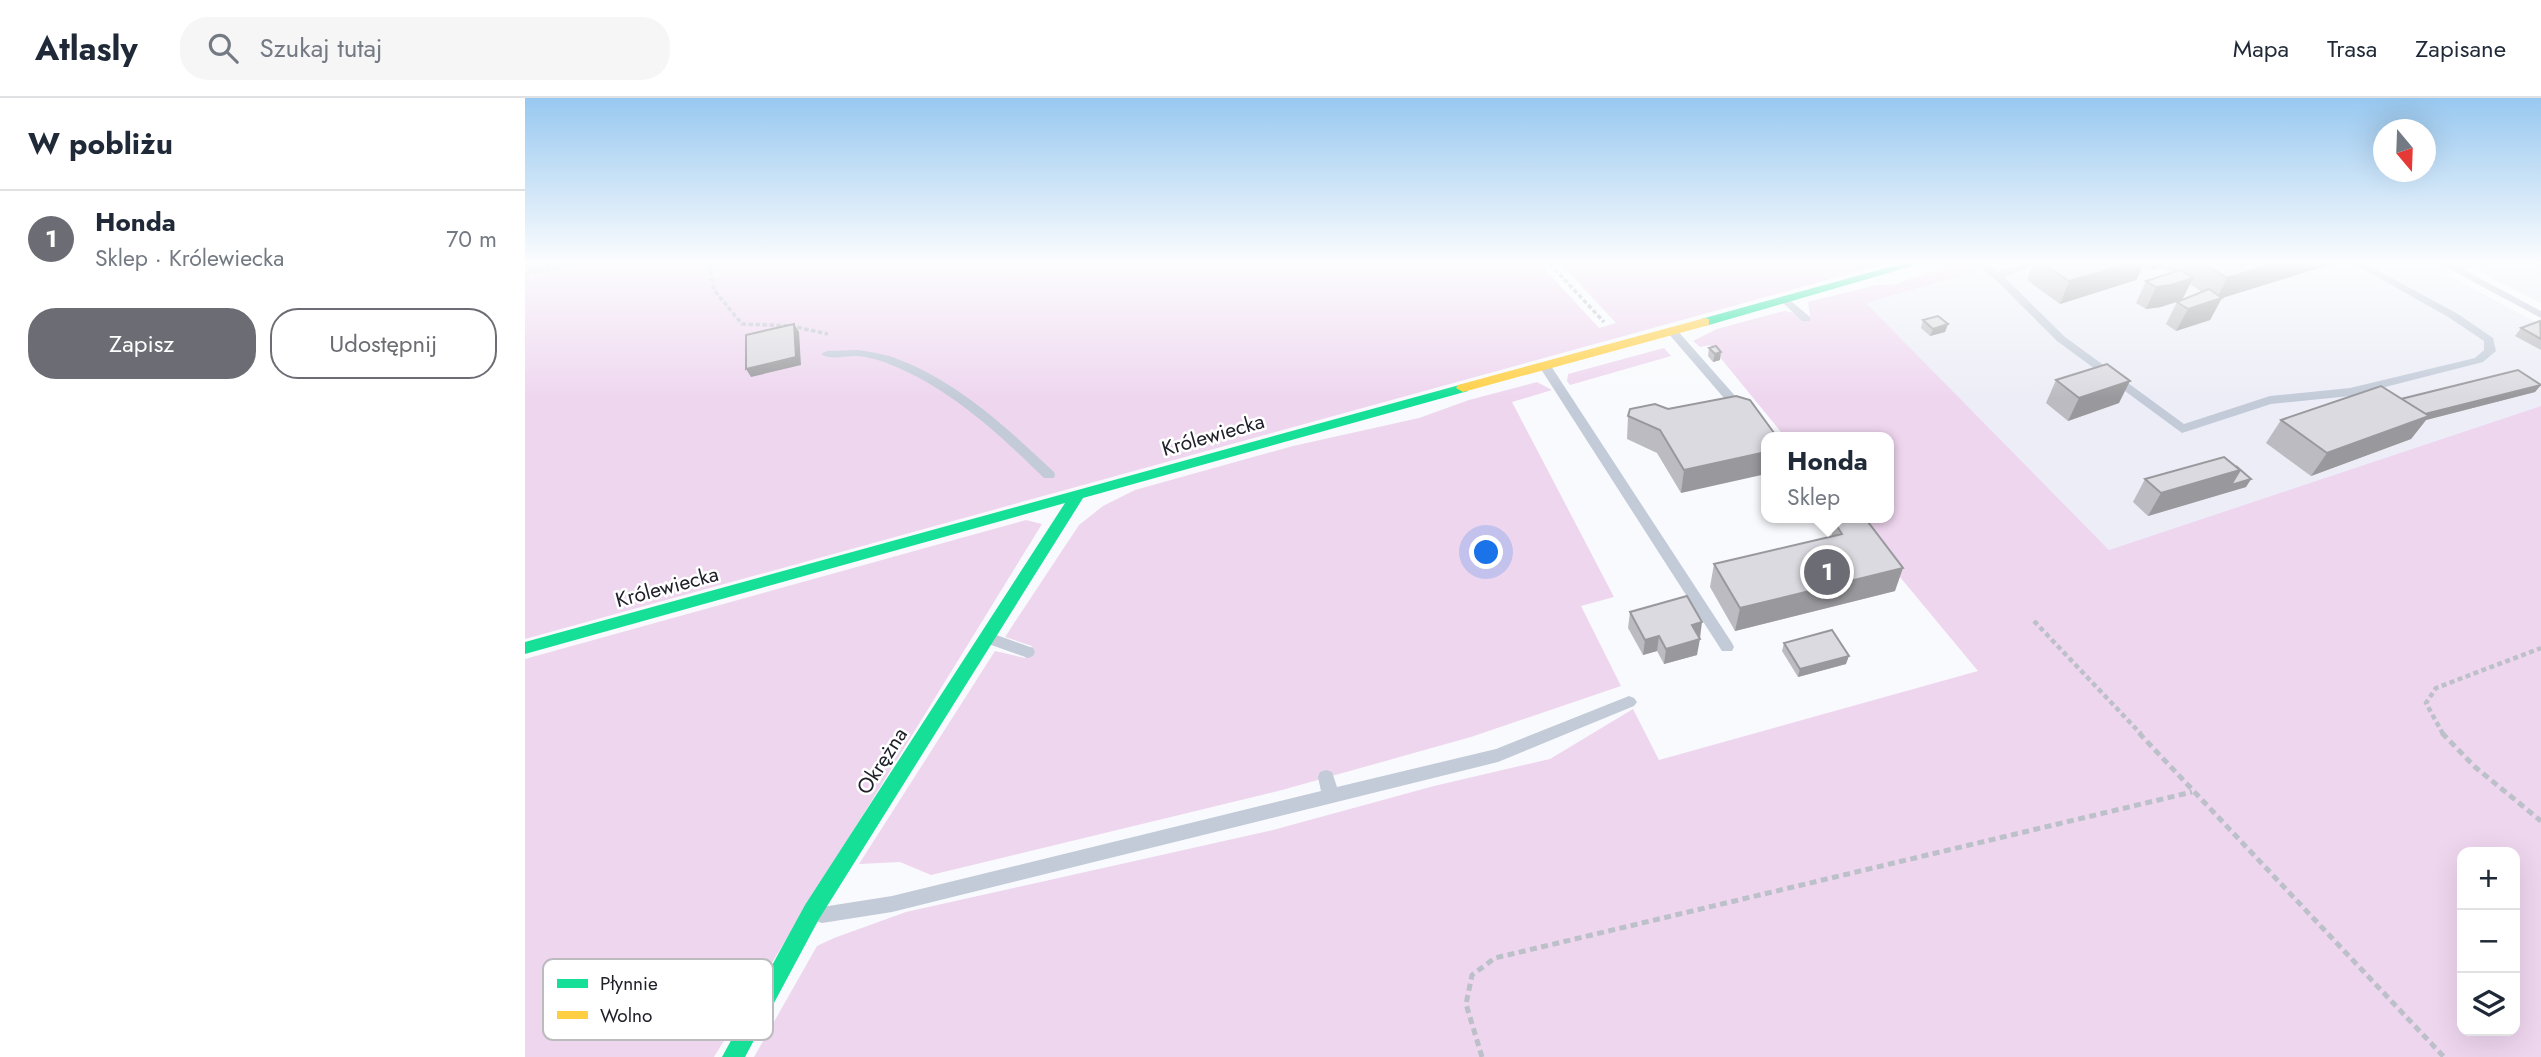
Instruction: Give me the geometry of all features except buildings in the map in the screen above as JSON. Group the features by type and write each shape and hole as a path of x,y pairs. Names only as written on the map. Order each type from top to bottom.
{"main road":[{"name":"Królewiecka","path":"525,648 1751,309"},
{"name":"Okrężna","path":"773,981 807,917 1045,552 1078,495"},
{"name":"Okrężna","path":"733,1057 742,1040"}],"lane":[{"path":"1795,309 1805,319"},
{"path":"2031,309 2061,338 2182,429 2270,400 2350,391 2479,360 2490,351 2489,341 2472,326 2441,309"},
{"path":"1672,331 1749,421"},
{"path":"827,354 845,351 871,353 892,359 975,407 1049,475"},
{"path":"1545,366 1727,647"},
{"path":"988,638 1028,652"},
{"path":"807,917 892,904 1498,755 1629,702"},
{"path":"1326,777 1331,796"}],"path":[{"path":"727,309 742,324 792,326 834,335 845,351"},
{"path":"1591,309 1624,344"},
{"path":"2034,621 2444,1057"},
{"path":"2541,648 2436,688 2426,703 2431,720 2449,742 2541,821"},
{"path":"1482,1057 1466,1004 1472,975 1496,958 2192,792"}],"shaded area":[{"path":"525,309 1581,309 1599,328 1616,323 1603,309 1723,309 525,639"},
{"path":"1809,309 1872,309 2109,550 2541,406 2541,1057 754,1057 764,1040 773,1040 773,1024 817,946 906,912 1273,830 1434,786 1550,759 1633,709 1659,760 1978,671 1855,523 1894,523 1894,432 1781,432 1710,345 1700,347 1693,341 1717,329 1784,311 1795,313 1802,320 1810,317"},
{"path":"1872,309 2511,309 2541,325 2541,406 2109,550"},
{"path":"1664,348 1671,356 1570,385 1567,381 1568,374"},
{"path":"1537,382 1552,390 1512,402 1614,597 1581,606 1621,686 1471,737 1282,790 931,875 900,862 859,864 995,651 1025,658 1032,646 1005,637 1079,525 1103,506 1135,490 1293,446 1419,418 1469,400"},
{"path":"1026,520 1042,524 773,961 773,959 543,959 543,1040 724,1040 714,1057 525,1057 525,659"}],"traffic: fast":[{"path":"1705,322 1753,309"},
{"path":"525,648 1463,388"},
{"path":"773,984 812,912 1078,495"},
{"path":"733,1057 742,1040"}],"traffic: slow":[{"path":"1463,388 1705,322"}],"place":[{"name":"Honda","path":"1827,572"}]}
